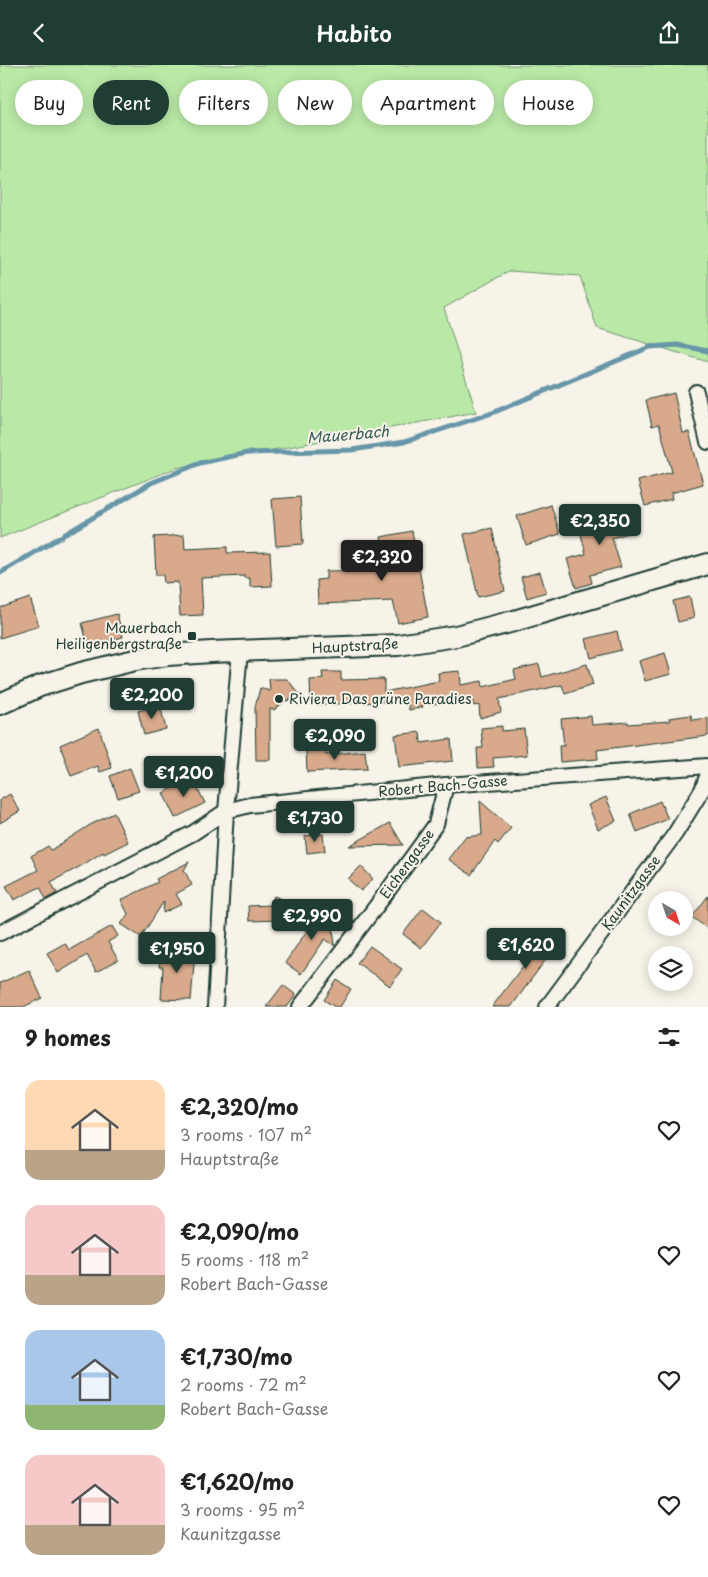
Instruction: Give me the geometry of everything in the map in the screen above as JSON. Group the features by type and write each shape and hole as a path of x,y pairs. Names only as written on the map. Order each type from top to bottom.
{"main road":[{"name":"Hauptstraße","path":"0,704 61,679 135,660 180,653 370,647 427,641 514,621 708,564"}],"street":[{"path":"696,392 708,442"},
{"path":"215,1007 226,811 240,651"},
{"name":"Robert Bach-Gasse","path":"0,933 193,833 226,811 250,805 446,785 708,766"},
{"name":"Kaunitzgasse","path":"547,1007 675,833 702,791 708,774"},
{"name":"Eichengasse","path":"300,1007 436,824 446,785"}],"green space":[{"path":"0,65 708,65 708,362 597,328 580,276 509,271 444,308 476,412 176,468 0,538"}],"building":[{"path":"674,393 683,433 689,432 703,484 671,493 672,499 645,506 638,481 672,472 659,424 652,426 646,400"},
{"path":"300,497 303,544 276,546 272,499"},
{"path":"551,505 560,534 526,545 517,516"},
{"path":"632,510 638,530 612,538 621,567 590,575 592,583 576,588 567,559 586,554 578,523 595,519 596,521"},
{"path":"492,528 505,591 478,597 464,534"},
{"path":"412,531 428,617 398,623 393,601 318,604 317,580 326,579 326,571 388,570 381,537"},
{"path":"184,535 185,549 227,547 227,553 270,552 272,586 250,587 250,578 244,578 244,576 201,578 203,615 180,616 178,582 164,583 163,575 156,575 154,537"},
{"path":"540,572 546,592 527,598 521,577"},
{"path":"690,597 694,618 678,622 673,601"},
{"path":"30,598 39,626 0,638 0,608"},
{"path":"117,614 123,637 88,646 82,623"},
{"path":"617,631 621,650 591,658 586,639"},
{"path":"665,653 671,674 645,681 639,661"},
{"path":"539,664 542,677 587,664 593,685 565,694 562,685 499,699 501,712 480,718 479,705 474,706 472,700 422,705 423,707 409,710 407,701 311,705 310,680 323,679 322,672 341,672 341,680 384,679 384,692 439,681 438,673 460,671 461,685 482,681 483,687 516,679 514,670"},
{"path":"269,679 287,679 302,697 285,701 274,710 270,709 270,760 256,760 255,707 260,688 270,691"},
{"path":"160,705 166,729 144,735 138,711"},
{"path":"691,715 692,720 708,718 708,736 597,750 598,759 560,762 559,746 564,746 561,719 591,716 592,725 628,722 628,724 670,721 669,718"},
{"path":"502,726 502,731 524,729 527,755 493,758 494,767 478,768 477,748 483,748 481,728"},
{"path":"99,728 112,768 100,772 98,766 71,776 60,745"},
{"path":"420,732 421,743 451,739 453,761 399,767 395,735"},
{"path":"306,750 326,750 326,755 365,751 367,769 307,772"},
{"path":"130,768 139,791 118,798 110,776"},
{"path":"192,778 205,803 175,818 163,793"},
{"path":"10,794 20,811 0,823 0,800"},
{"path":"606,797 616,821 598,829 588,805"},
{"path":"480,801 511,828 498,844 495,841 471,875 448,859 465,837 482,835"},
{"path":"660,801 668,819 637,832 630,814"},
{"path":"114,813 128,842 104,854 103,852 51,882 57,893 46,899 40,887 14,900 6,886 38,870 31,856 48,846 51,850 90,825"},
{"path":"390,823 403,845 349,846"},
{"path":"323,834 325,851 307,853 305,836"},
{"path":"189,862 184,870 192,885 176,894 182,904 163,913 164,901 141,937 121,924 128,914 121,900 158,882 156,879"},
{"path":"361,866 373,879 361,891 348,879"},
{"path":"274,896 289,902 282,920 249,921 248,906 271,905"},
{"path":"708,896 708,929 693,918"},
{"path":"318,908 332,919 335,946 325,939 301,974 285,963 310,926 306,923"},
{"path":"423,908 441,922 421,948 403,934"},
{"path":"112,926 118,936 108,942 118,960 96,972 87,955 58,973 47,953 65,943 69,950"},
{"path":"536,932 555,947 511,1007 492,1007 529,958 521,952"},
{"path":"370,946 402,969 390,986 357,963"},
{"path":"161,949 195,952 191,1000 161,999 163,967 159,967"},
{"path":"29,970 42,998 23,1007 0,1007 0,983"},
{"path":"337,980 351,989 340,1007 335,1007 324,1000"},
{"path":"283,985 296,995 287,1007 266,1007"}],"waterway":[{"name":"Mauerbach","path":"0,573 151,483 200,463 247,453 352,450 404,442 492,413 650,347 677,345 708,351"}],"place":[{"name":"Mauerbach Heiligenbergstraße","path":"192,636"},
{"name":"Riviera Das grüne Paradies","path":"279,699"}]}
